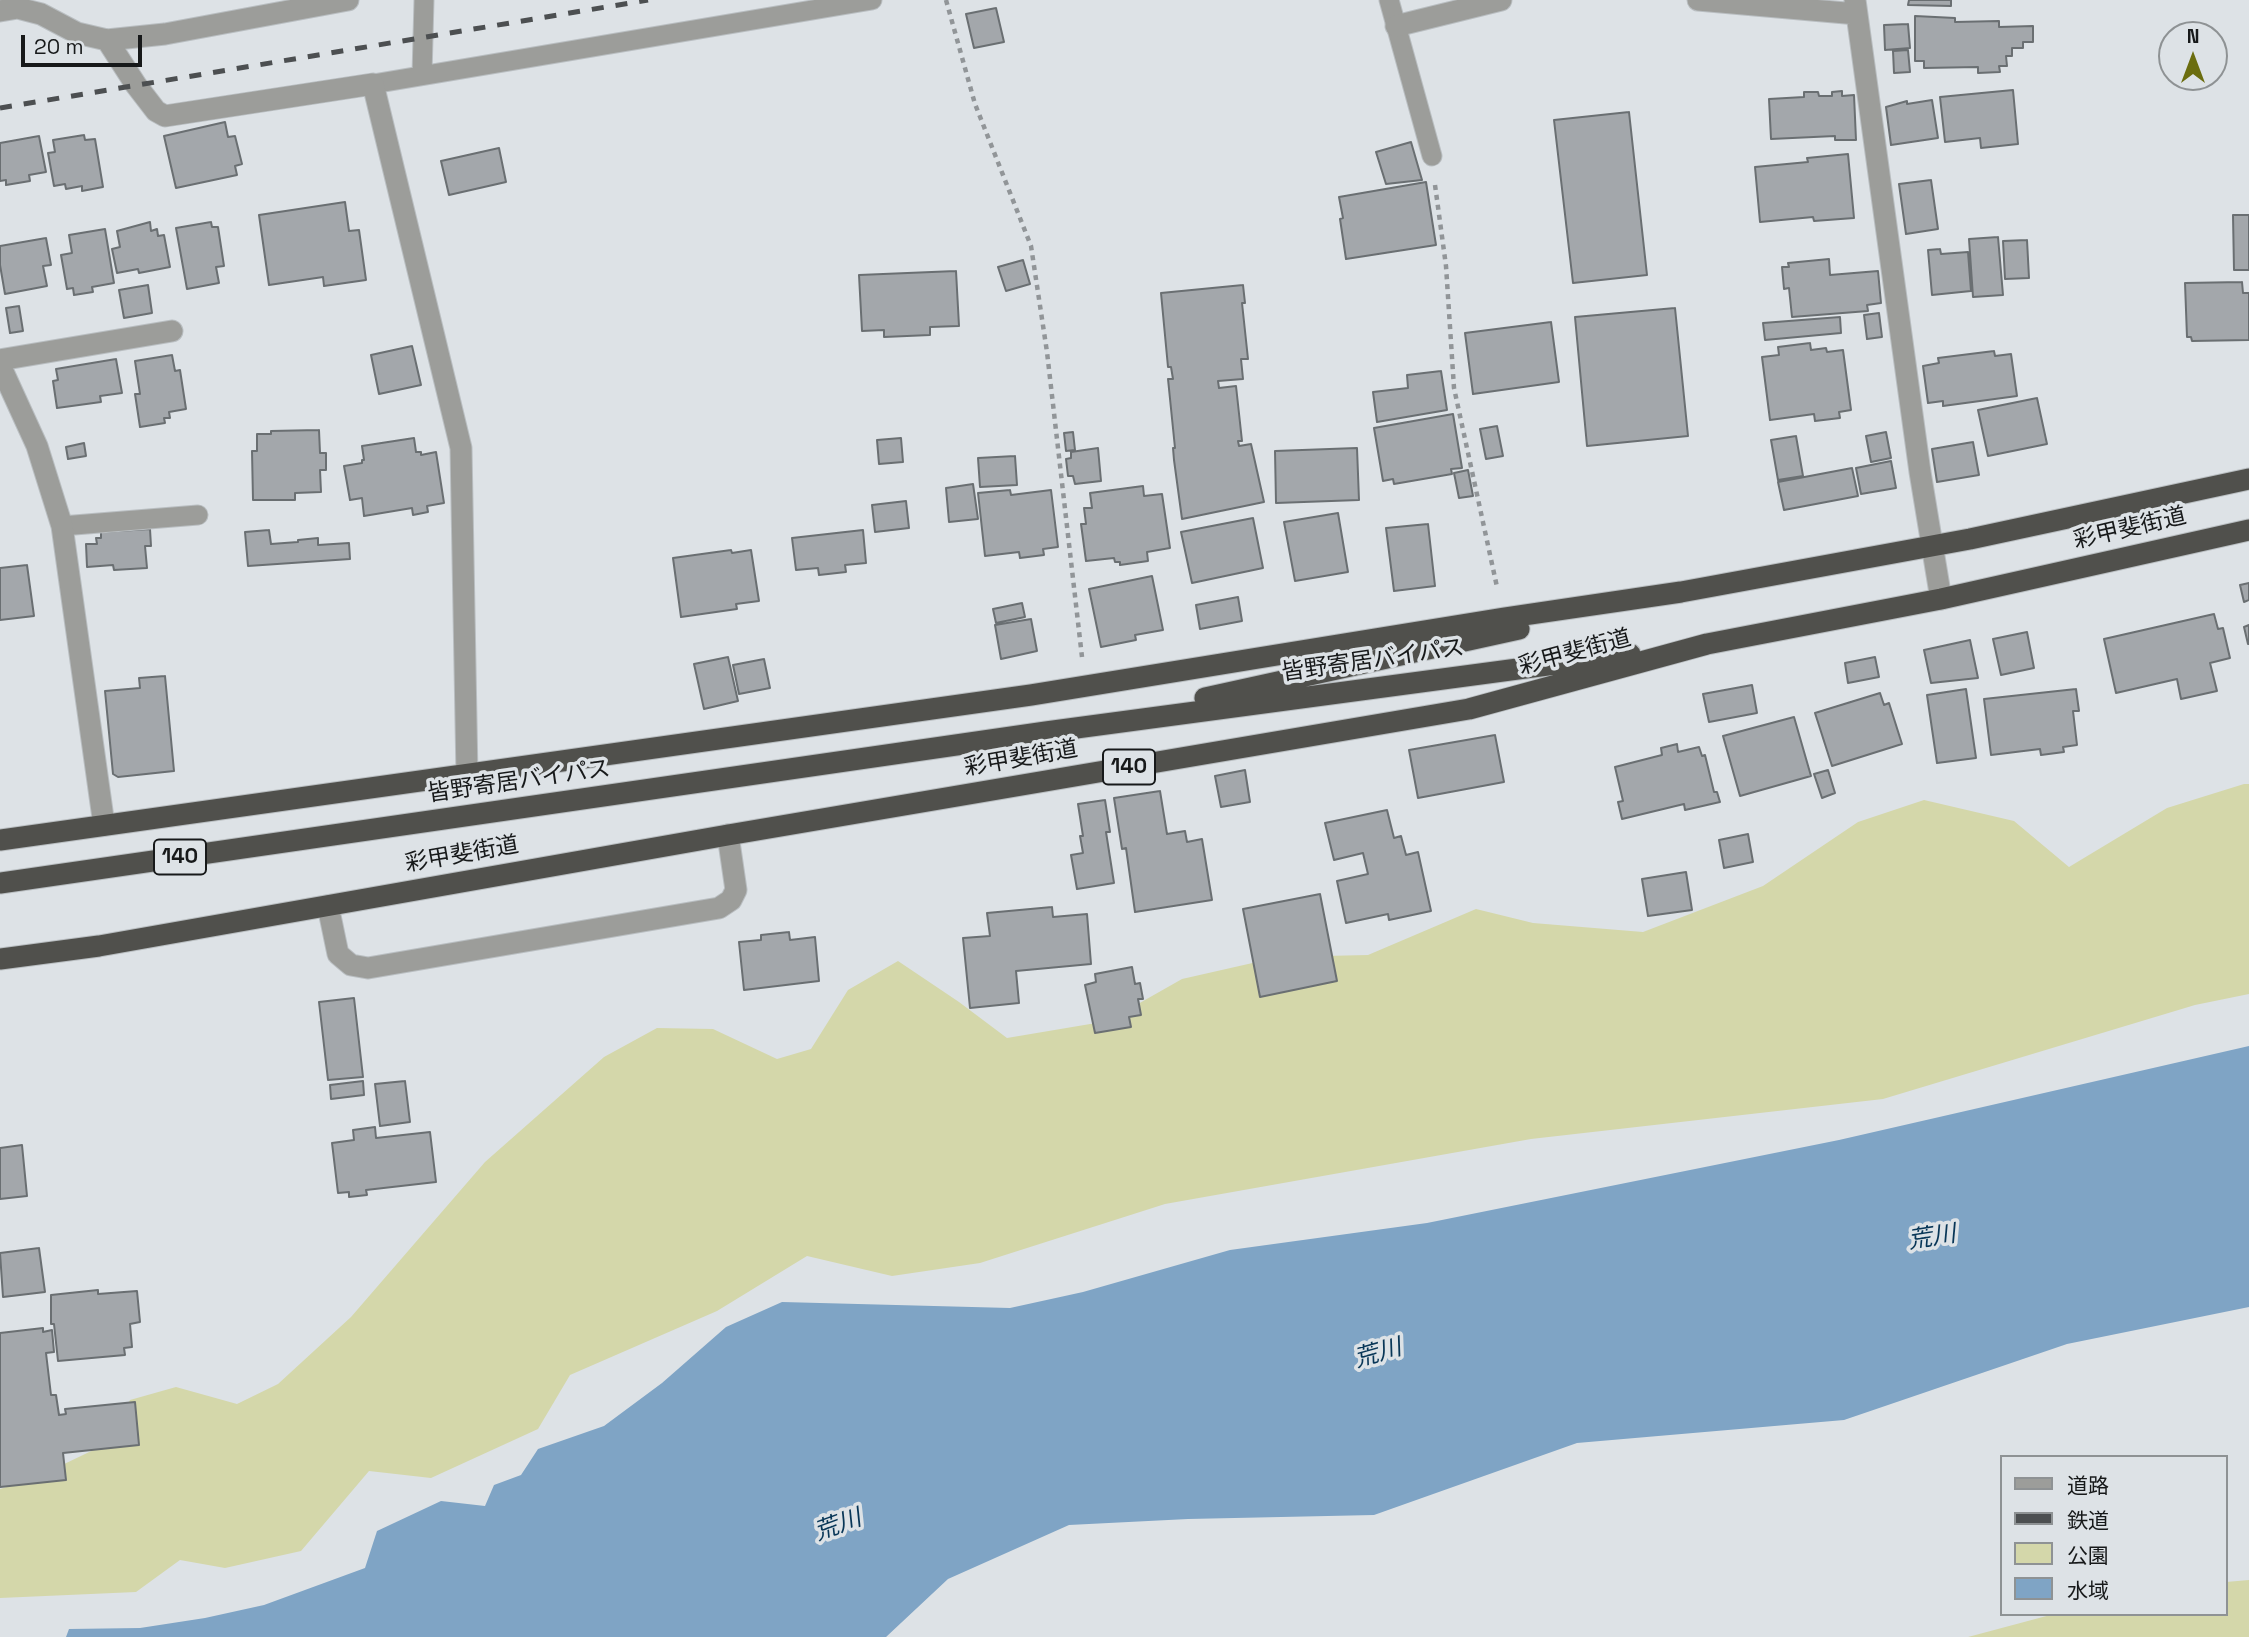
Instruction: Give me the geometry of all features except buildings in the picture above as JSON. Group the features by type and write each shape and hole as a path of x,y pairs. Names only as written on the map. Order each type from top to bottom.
{"highway":[{"name":"彩甲斐街道","path":"0,840 1082,687 1681,592 1933,546 2249,479"},
{"name":"彩甲斐街道","path":"0,959 99,946 728,835 1469,709 1707,644 1941,598 2249,530"},
{"name":"皆野寄居バイパス","path":"1046,732 1681,592"},
{"name":"皆野寄居バイパス","path":"0,883 1046,732 1707,644"}],"street":[{"path":"10,6 41,13 77,33 107,40 165,34 348,0"},
{"path":"1396,26 1501,0"},
{"path":"1698,0 1856,7 1920,472 1941,598"},
{"path":"107,40 136,85 156,111 165,116 373,84 461,448 467,776"},
{"path":"104,825 62,526 37,446 0,363 172,331"},
{"path":"328,906 338,954 351,965 368,968 719,908 730,900 736,890 728,835"}],"lane":[{"path":"422,75 424,0"},
{"path":"373,84 872,0"},
{"path":"1389,0 1432,156"},
{"path":"62,526 198,515"}],"path":[{"path":"946,0 975,104 1031,246 1048,352 1082,660 1082,687"},
{"path":"1432,156 1446,266 1454,387 1504,618"}],"green space":[{"path":"2249,784 2249,994 2195,1005 1883,1099 1531,1139 1165,1204 980,1263 892,1276 807,1256 717,1311 570,1375 538,1429 431,1478 369,1471 301,1551 225,1568 180,1560 136,1592 0,1598 0,1489 35,1478 108,1443 130,1400 176,1387 237,1404 278,1384 351,1317 485,1162 604,1057 657,1028 713,1029 777,1059 811,1049 848,990 898,961 1007,1038 1108,1021 1182,979 1279,957 1368,955 1476,909 1533,923 1643,932 1763,886 1858,822 1924,800 2014,821 2069,867 2167,808"},
{"path":"2249,1580 2249,1637 1968,1637 2047,1616 2228,1616 2228,1582"}],"water":[{"name":"荒川","path":"2249,1046 2249,1307 2067,1344 1844,1420 1577,1443 1374,1515 1069,1525 948,1579 886,1637 66,1637 69,1629 140,1628 264,1605 365,1568 377,1531 441,1501 485,1506 494,1485 521,1475 538,1449 604,1426 662,1383 726,1327 782,1302 1010,1308 1083,1292 1230,1250 1427,1223 1839,1140"}],"railway":[{"path":"0,108 648,0"}]}
